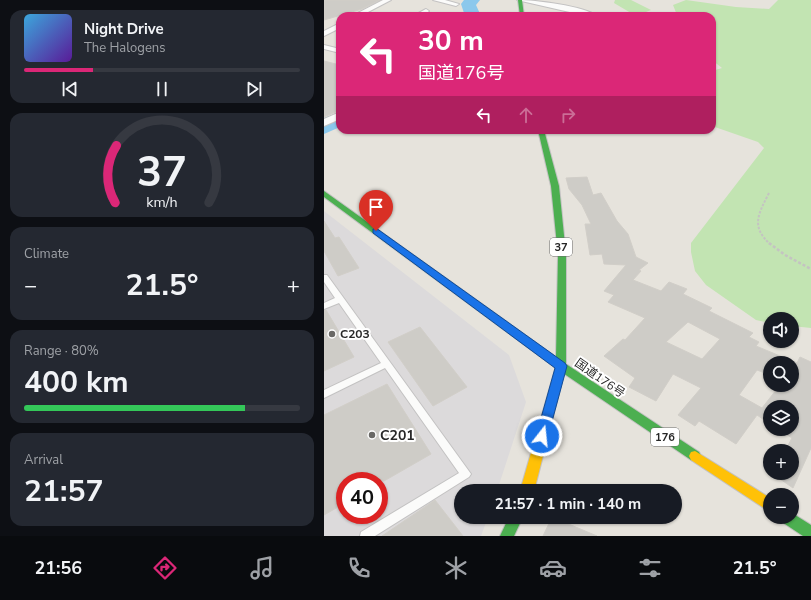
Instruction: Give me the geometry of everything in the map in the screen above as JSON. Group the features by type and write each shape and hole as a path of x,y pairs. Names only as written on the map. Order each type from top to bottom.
{"main road":[{"path":"520,0 522,12"},
{"name":"37","path":"542,134 555,186 562,255 561,366"},
{"name":"国道176号","path":"324,193 561,366 763,501"},
{"path":"529,484 561,366"},
{"path":"508,536 513,524"},
{"path":"797,524 811,533"}],"street":[{"path":"362,12 388,0"},
{"path":"436,0 456,4"},
{"path":"520,0 581,12"},
{"path":"324,34 336,27"},
{"path":"324,47 336,50"},
{"path":"324,123 336,117"}],"lane":[{"path":"324,277 466,474 365,536"},
{"path":"324,306 340,299"},
{"path":"324,394 387,364"}],"path":[{"path":"769,193 758,214 758,227 765,238 783,254 811,269"}],"shaded area":[{"path":"324,211 509,355 526,402 499,484 454,484 454,524 485,524 481,536 324,536"}],"green space":[{"path":"615,0 631,0 651,10 646,12 629,12 614,3"},
{"path":"686,0 736,7 769,9 778,0 811,0 811,328 799,327 799,312 763,312 763,322 756,320 706,285 695,271 691,252 691,243 764,148 758,142 716,127 716,70 722,68 716,63 716,12 676,12 673,5"}],"building":[{"path":"324,0 380,0 362,9 352,12 336,12 336,17 324,20"},
{"path":"324,61 336,64 336,112 324,117"},
{"path":"587,177 593,195 601,193 617,221 628,234 636,257 648,263 639,270 641,271 633,280 661,291 669,282 687,289 683,294 712,308 709,311 753,333 749,337 759,342 756,346 780,356 763,356 763,372 757,370 739,395 762,408 763,407 763,419 757,415 736,444 699,421 695,426 678,415 701,388 673,374 656,401 629,387 635,378 604,356 623,339 625,340 645,318 608,302 614,295 604,291 626,265 604,264 602,254 590,255 585,224 591,224 582,205 569,189 566,178","holes":["688,322 720,339 702,359 666,342"]},
{"path":"324,221 335,238 339,237 359,268 338,276 324,251"},
{"name":"C203","path":"324,310 326,310 354,357 324,371"},
{"path":"420,327 467,387 433,406 388,342"},
{"path":"800,357 811,362 811,448 799,475 799,444 789,444 792,438 789,436 799,436 799,400 768,400 775,392 799,392"},
{"name":"C201","path":"387,384 431,454 388,479 388,472 336,472 336,508 324,515 324,415"},
{"path":"782,480 797,480 793,488"},
{"path":"435,500 463,536 382,536"},
{"path":"549,524 569,524 597,536 543,536"}],"waterway":[{"path":"470,12 468,4 473,0"},
{"path":"324,127 336,120"}],"traffic: fast":[{"path":"520,0 522,12"},
{"path":"542,134 555,186 562,255 561,366"},
{"path":"324,193 561,366 695,456"},
{"path":"507,536 513,524"},
{"path":"798,524 811,533"}],"traffic: slow":[{"path":"529,484 561,366"},
{"path":"695,456 763,501"}],"place":[{"name":"C203","path":"332,334"},
{"name":"C201","path":"372,435"}],"route":[{"path":"376,231 561,366 542,436"}]}
